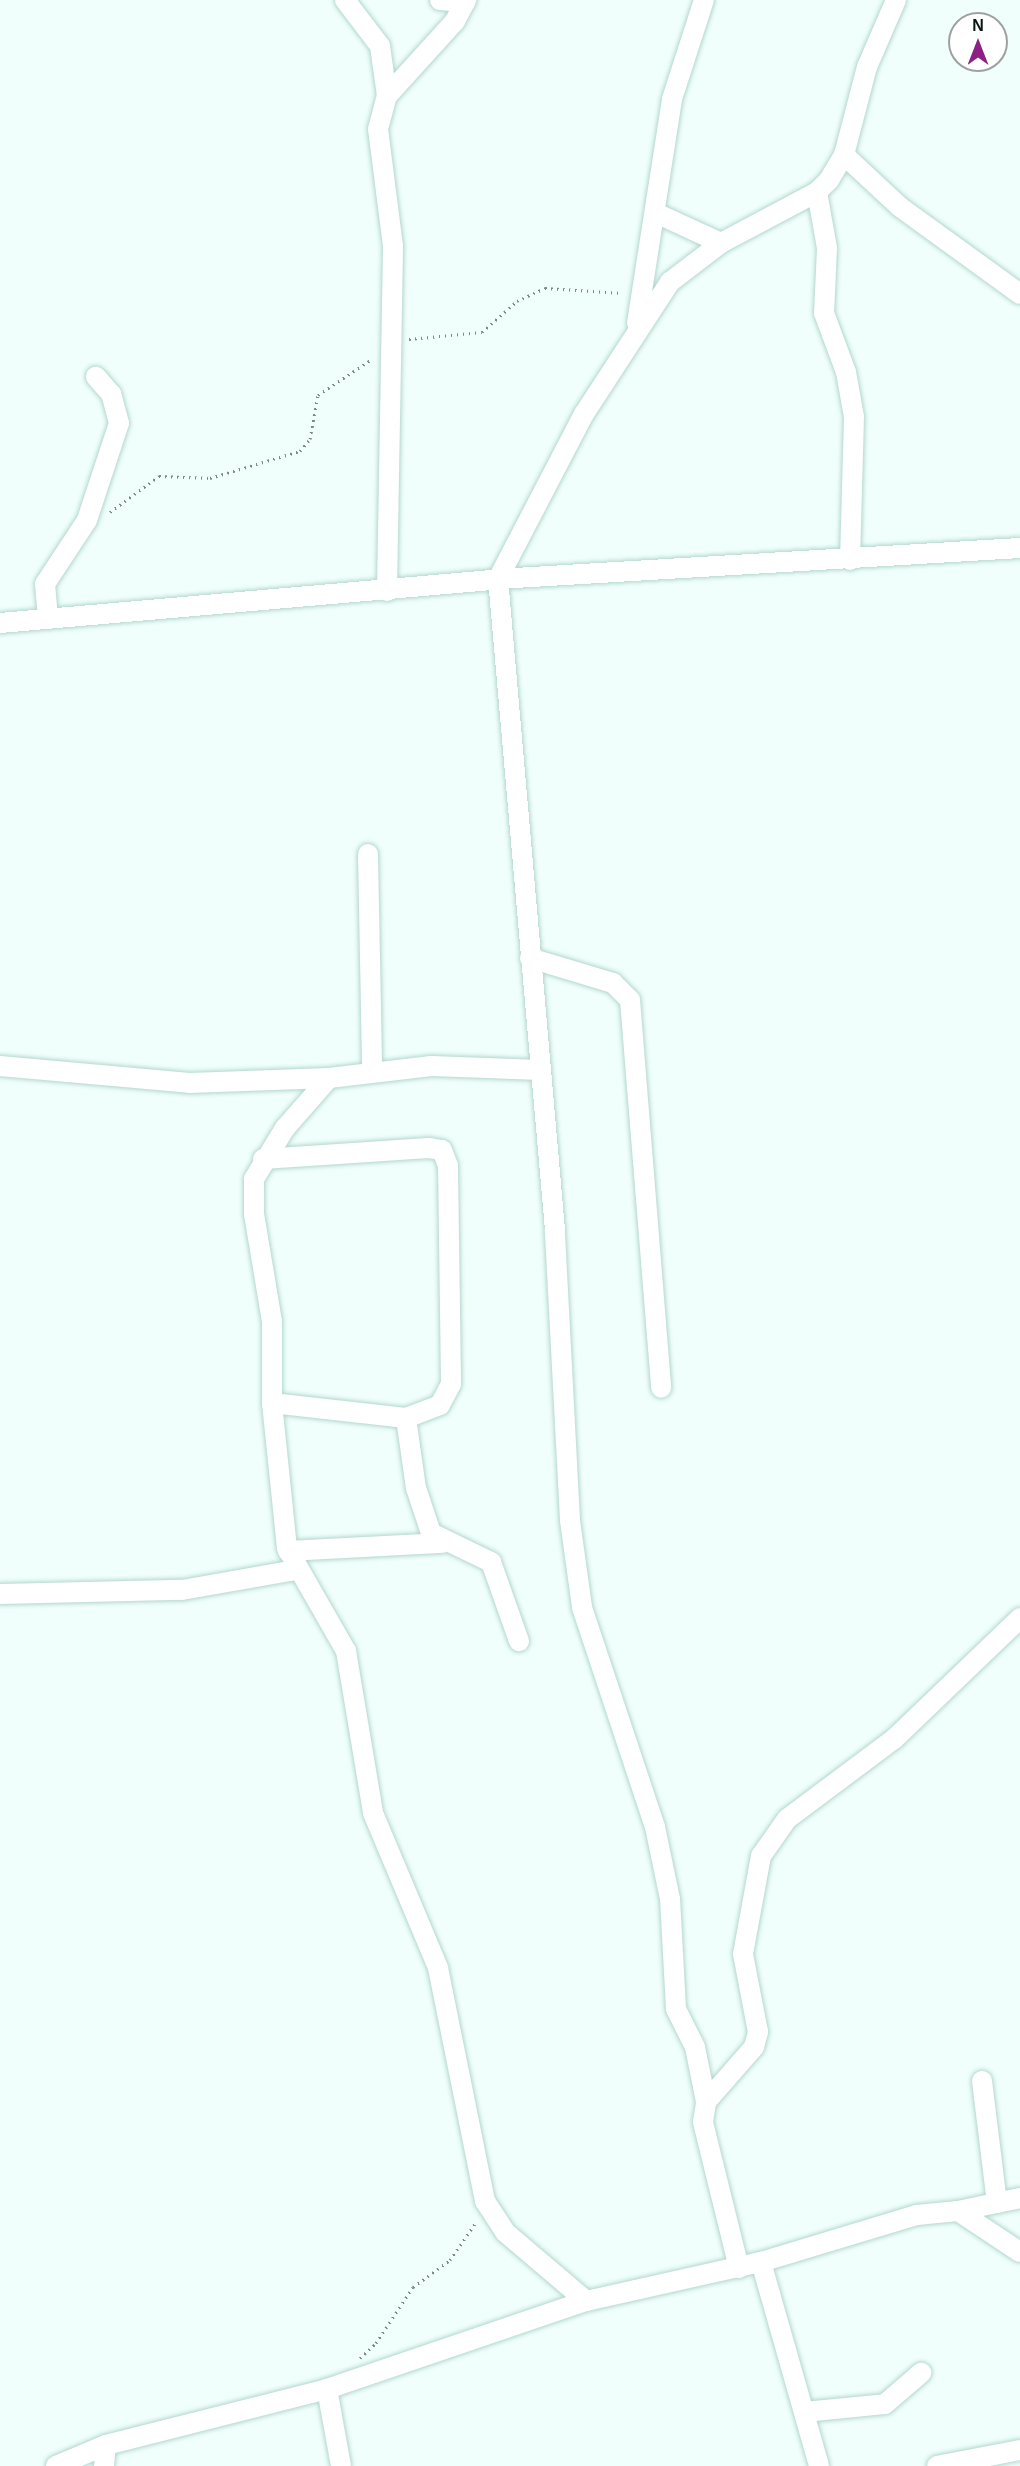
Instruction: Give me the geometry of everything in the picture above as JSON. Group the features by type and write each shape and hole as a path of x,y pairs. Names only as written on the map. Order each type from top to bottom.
{"street":[{"path":"345,0 380,46 387,96 378,149 393,246 387,591"},
{"path":"387,96 455,21 465,1 440,0"},
{"path":"636,328 657,214 672,99 704,0"},
{"path":"739,2268 705,2135 706,2102 695,2047 676,2009 670,1899 655,1827 582,1607 570,1520 540,1070 498,579 529,510 636,328 679,273 721,243 817,192 844,155 867,67 896,0"},
{"path":"844,155 900,207 981,261 1020,294"},
{"path":"817,192 827,248 824,313 846,372 854,417 850,560"},
{"path":"657,214 721,243"},
{"path":"48,618 45,584 81,532 119,423 111,394 96,377"},
{"path":"0,623 387,591 498,579 850,560 1020,548"},
{"path":"368,854 372,1068"},
{"path":"530,958 613,983 630,1000 661,1388"},
{"path":"0,1066 124,1082 329,1077 372,1068 540,1070"},
{"path":"329,1077 263,1159 252,1195 272,1322 272,1403 288,1551 296,1570 334,1623 346,1651 373,1813 438,1968 485,2201 505,2232 586,2301"},
{"path":"263,1159 402,1148 442,1150 448,1166 451,1384 430,1413 405,1418 272,1403"},
{"path":"405,1418 423,1515 444,1543"},
{"path":"288,1551 444,1543 491,1562 519,1641"},
{"path":"0,1594 182,1590 296,1570"},
{"path":"706,2102 754,2047 758,2032 742,1954 761,1856 772,1836 786,1819 894,1739 1020,1618"},
{"path":"982,2081 997,2203"},
{"path":"56,2466 106,2445 327,2389 586,2301 739,2268 917,2215 958,2211 1020,2198"},
{"path":"958,2211 1020,2252"},
{"path":"761,2262 819,2466"},
{"path":"804,2412 885,2404 921,2373"},
{"path":"327,2389 341,2466"},
{"path":"105,2466 106,2445"},
{"path":"937,2466 1020,2450"}],"path":[{"path":"81,532 159,476 210,478 300,451 310,439 318,395 391,344 482,332 517,301 545,288 621,293 644,289"},
{"path":"356,2379 361,2356 376,2343 413,2287 450,2260 485,2201"}]}
